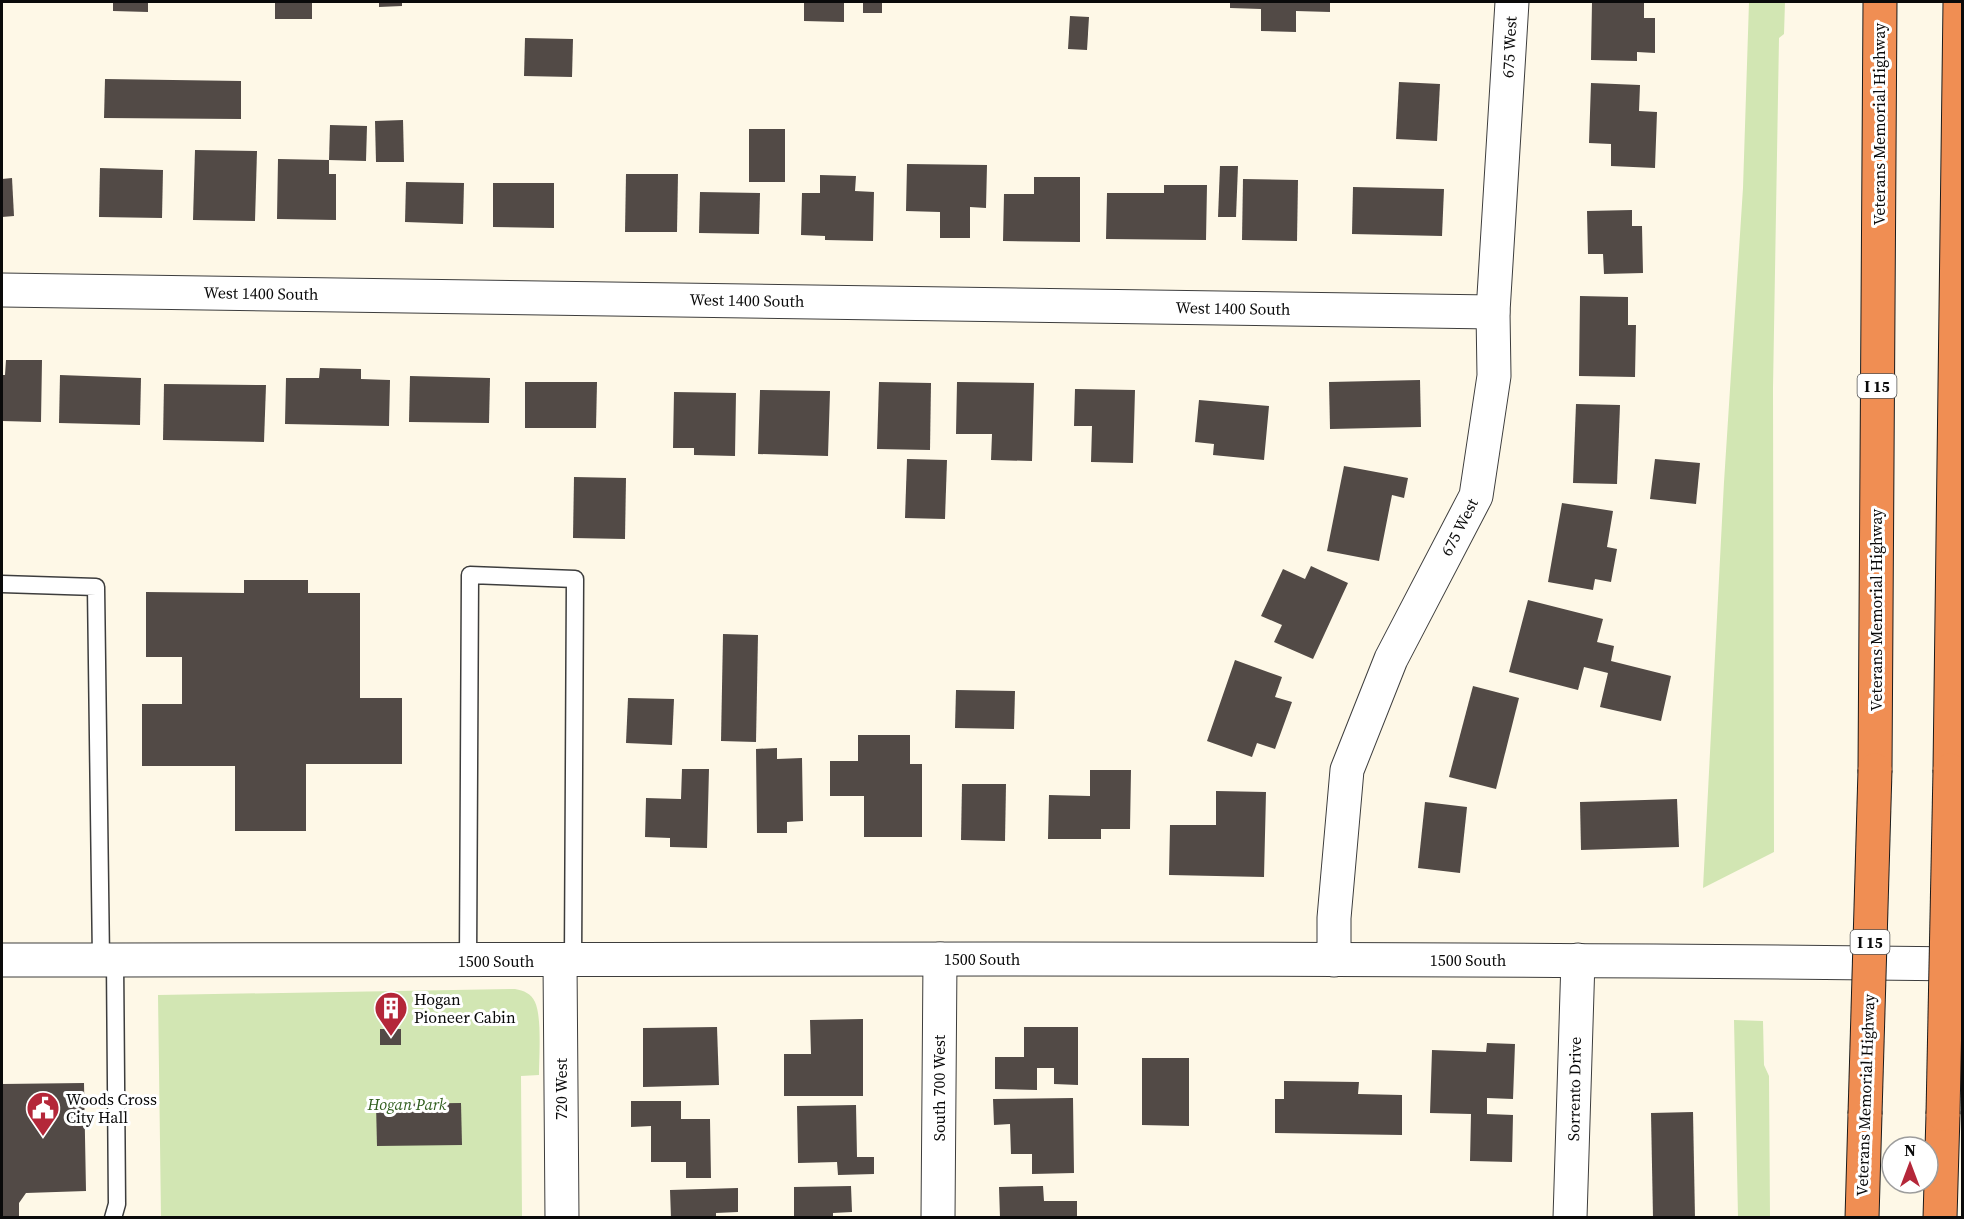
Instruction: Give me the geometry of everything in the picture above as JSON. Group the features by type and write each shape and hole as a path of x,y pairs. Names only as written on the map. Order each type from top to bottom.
{"highway":[{"name":"Veterans Memorial Highway","path":"1862,1218 1875,770 1880,2"},
{"path":"1940,1218 1950,770 1960,2"}],"street":[{"name":"675 West","path":"1334,960 1334,918 1347,770 1391,659 1476,496 1494,376 1493,312 1512,2"},
{"name":"West 1400 South","path":"2,290 1493,312"},
{"name":"1500 South","path":"2,960 566,961 1292,958 1962,964"},
{"name":"South 700 West","path":"938,1218 940,959"},
{"name":"Sorrento Drive","path":"1570,1218 1578,960"},
{"name":"720 West","path":"562,1218 566,961"}],"lane":[{"path":"468,961 470,574 575,579 566,961"},
{"path":"2,584 96,587 117,1204 113,1218"}],"green space":[{"path":"1749,2 1785,2 1784,34 1779,38 1773,388 1774,852 1703,888 1724,482 1743,188"},
{"name":"Hogan Park","path":"515,989 527,993 533,999 537,1009 539,1027 539,1075 521,1076 522,1217 161,1217 158,995"},
{"path":"1734,1020 1763,1021 1764,1065 1769,1076 1770,1217 1738,1217"}],"building":[{"path":"113,2 148,2 148,12 113,11"},
{"path":"275,2 312,2 312,19 275,19"},
{"path":"379,2 402,2 402,6 379,7"},
{"path":"804,2 844,2 844,22 804,21"},
{"path":"863,2 882,2 882,13 863,13"},
{"path":"1230,2 1330,2 1330,12 1296,11 1296,32 1261,31 1261,9 1230,8"},
{"path":"1592,2 1644,2 1644,18 1655,18 1655,53 1637,52 1637,61 1591,60"},
{"path":"1070,16 1089,17 1087,50 1068,49"},
{"path":"525,38 573,39 572,77 524,76"},
{"path":"105,79 241,81 241,119 104,118"},
{"path":"1399,82 1440,84 1437,141 1396,139"},
{"path":"1591,83 1640,85 1639,111 1657,112 1655,168 1611,166 1611,144 1589,143"},
{"path":"403,120 404,162 376,162 375,121"},
{"path":"330,125 367,126 366,161 329,160"},
{"path":"749,129 785,129 785,182 749,182"},
{"path":"195,150 257,151 255,221 193,220"},
{"path":"278,159 329,160 329,174 336,174 336,220 277,219"},
{"path":"907,164 987,165 986,208 970,207 970,238 940,238 940,212 906,211"},
{"path":"1220,166 1238,166 1236,217 1218,217"},
{"path":"100,168 163,170 162,218 99,217"},
{"path":"626,174 678,174 677,232 625,232"},
{"path":"820,175 856,176 855,191 874,192 873,241 825,240 825,236 801,235 802,193 820,193"},
{"path":"1034,177 1080,177 1080,242 1003,241 1004,194 1034,194"},
{"path":"12,178 14,216 2,217 2,179"},
{"path":"1243,179 1298,180 1297,241 1242,240"},
{"path":"406,182 464,183 463,224 405,222"},
{"path":"493,183 554,183 554,228 493,227"},
{"path":"1164,185 1207,185 1206,240 1106,239 1107,193 1164,193"},
{"path":"1353,187 1444,189 1442,236 1352,234"},
{"path":"700,192 760,193 759,234 699,233"},
{"path":"1632,210 1632,226 1642,226 1643,273 1604,274 1603,254 1588,254 1587,211"},
{"path":"1580,296 1628,297 1628,325 1636,325 1635,377 1579,376"},
{"path":"6,360 42,360 41,422 2,421 2,375 5,375"},
{"path":"320,368 361,369 361,379 390,380 389,426 285,424 286,378 319,378"},
{"path":"60,375 141,378 140,425 59,423"},
{"path":"410,376 490,378 489,423 409,422"},
{"path":"1420,380 1421,427 1330,429 1329,382"},
{"path":"525,382 597,382 596,428 525,428"},
{"path":"879,382 931,383 930,450 877,449"},
{"path":"957,382 1034,383 1032,461 991,460 992,434 956,434"},
{"path":"164,384 266,385 264,442 163,440"},
{"path":"1075,389 1135,390 1133,463 1091,462 1092,426 1074,426"},
{"path":"760,390 830,391 828,456 758,454"},
{"path":"674,392 736,393 735,456 694,455 694,448 673,448"},
{"path":"1199,400 1269,406 1264,460 1213,455 1214,444 1195,442"},
{"path":"1576,404 1620,405 1617,484 1573,483"},
{"path":"907,459 947,460 945,519 905,518"},
{"path":"1655,459 1700,463 1696,504 1650,499"},
{"path":"1344,466 1408,478 1404,498 1392,495 1379,561 1327,551"},
{"path":"574,477 626,478 625,539 573,538"},
{"path":"1562,503 1613,511 1607,547 1617,549 1611,582 1595,579 1593,590 1548,582"},
{"path":"1311,566 1348,583 1313,659 1274,642 1282,625 1261,616 1283,569 1305,579"},
{"path":"244,580 308,580 308,593 360,593 360,698 402,698 402,764 306,764 306,831 235,831 235,766 142,766 142,704 182,704 182,657 146,657 146,592 244,593"},
{"path":"1528,600 1603,619 1597,642 1614,646 1611,661 1671,676 1661,721 1600,707 1608,673 1584,667 1578,690 1509,672"},
{"path":"723,634 758,635 756,742 721,741"},
{"path":"1235,660 1282,677 1275,697 1292,702 1275,749 1257,743 1252,757 1207,741"},
{"path":"1473,686 1519,698 1496,789 1449,777"},
{"path":"956,690 1015,691 1014,729 955,728"},
{"path":"628,698 674,699 672,745 626,743"},
{"path":"858,735 910,735 910,764 922,764 922,837 864,837 864,796 830,796 830,761 858,761"},
{"path":"777,748 777,759 802,758 803,821 787,822 787,833 757,833 756,749"},
{"path":"682,769 709,769 707,848 670,847 670,838 645,837 646,798 681,799"},
{"path":"1090,770 1131,770 1130,829 1101,829 1101,839 1048,839 1049,795 1090,796"},
{"path":"962,784 1006,784 1005,841 961,840"},
{"path":"1216,791 1266,792 1264,877 1169,875 1170,825 1216,825"},
{"path":"1677,799 1679,847 1581,850 1580,802"},
{"path":"1425,802 1467,807 1460,873 1418,868"},
{"path":"863,1019 863,1096 784,1096 784,1054 811,1054 810,1020"},
{"path":"717,1027 719,1085 643,1087 643,1028"},
{"path":"1024,1027 1078,1027 1078,1085 1054,1084 1054,1068 1037,1068 1037,1090 995,1089 995,1057 1024,1057"},
{"name":"Hogan Pioneer Cabin","path":"380,1029 401,1029 401,1045 380,1045"},
{"path":"1487,1043 1515,1044 1513,1099 1487,1098 1487,1114 1513,1115 1512,1162 1470,1161 1471,1114 1430,1113 1432,1050 1486,1052"},
{"path":"1142,1058 1189,1058 1189,1126 1142,1125"},
{"path":"1284,1081 1359,1082 1358,1094 1402,1095 1402,1135 1275,1133 1275,1099 1284,1099"},
{"name":"Woods Cross City Hall","path":"84,1083 86,1191 26,1193 19,1203 19,1218 2,1218 2,1084"},
{"path":"1073,1098 1074,1173 1032,1174 1032,1154 1011,1154 1010,1124 994,1125 993,1099"},
{"path":"631,1101 681,1101 681,1119 710,1119 711,1178 686,1178 686,1162 651,1162 651,1126 631,1127"},
{"path":"461,1103 462,1145 377,1146 376,1104"},
{"path":"856,1105 857,1157 874,1157 874,1174 838,1175 837,1162 798,1163 797,1106"},
{"path":"1693,1112 1695,1218 1653,1218 1651,1113"},
{"path":"851,1186 852,1212 833,1213 833,1218 794,1218 794,1187"},
{"path":"1043,1186 1044,1201 1077,1201 1077,1218 1000,1218 999,1187"},
{"path":"738,1188 738,1212 716,1213 716,1218 671,1218 670,1190"}],"place":[{"name":"Hogan Pioneer Cabin","path":"391,1037"},
{"name":"Woods Cross City Hall","path":"43,1137"}]}
